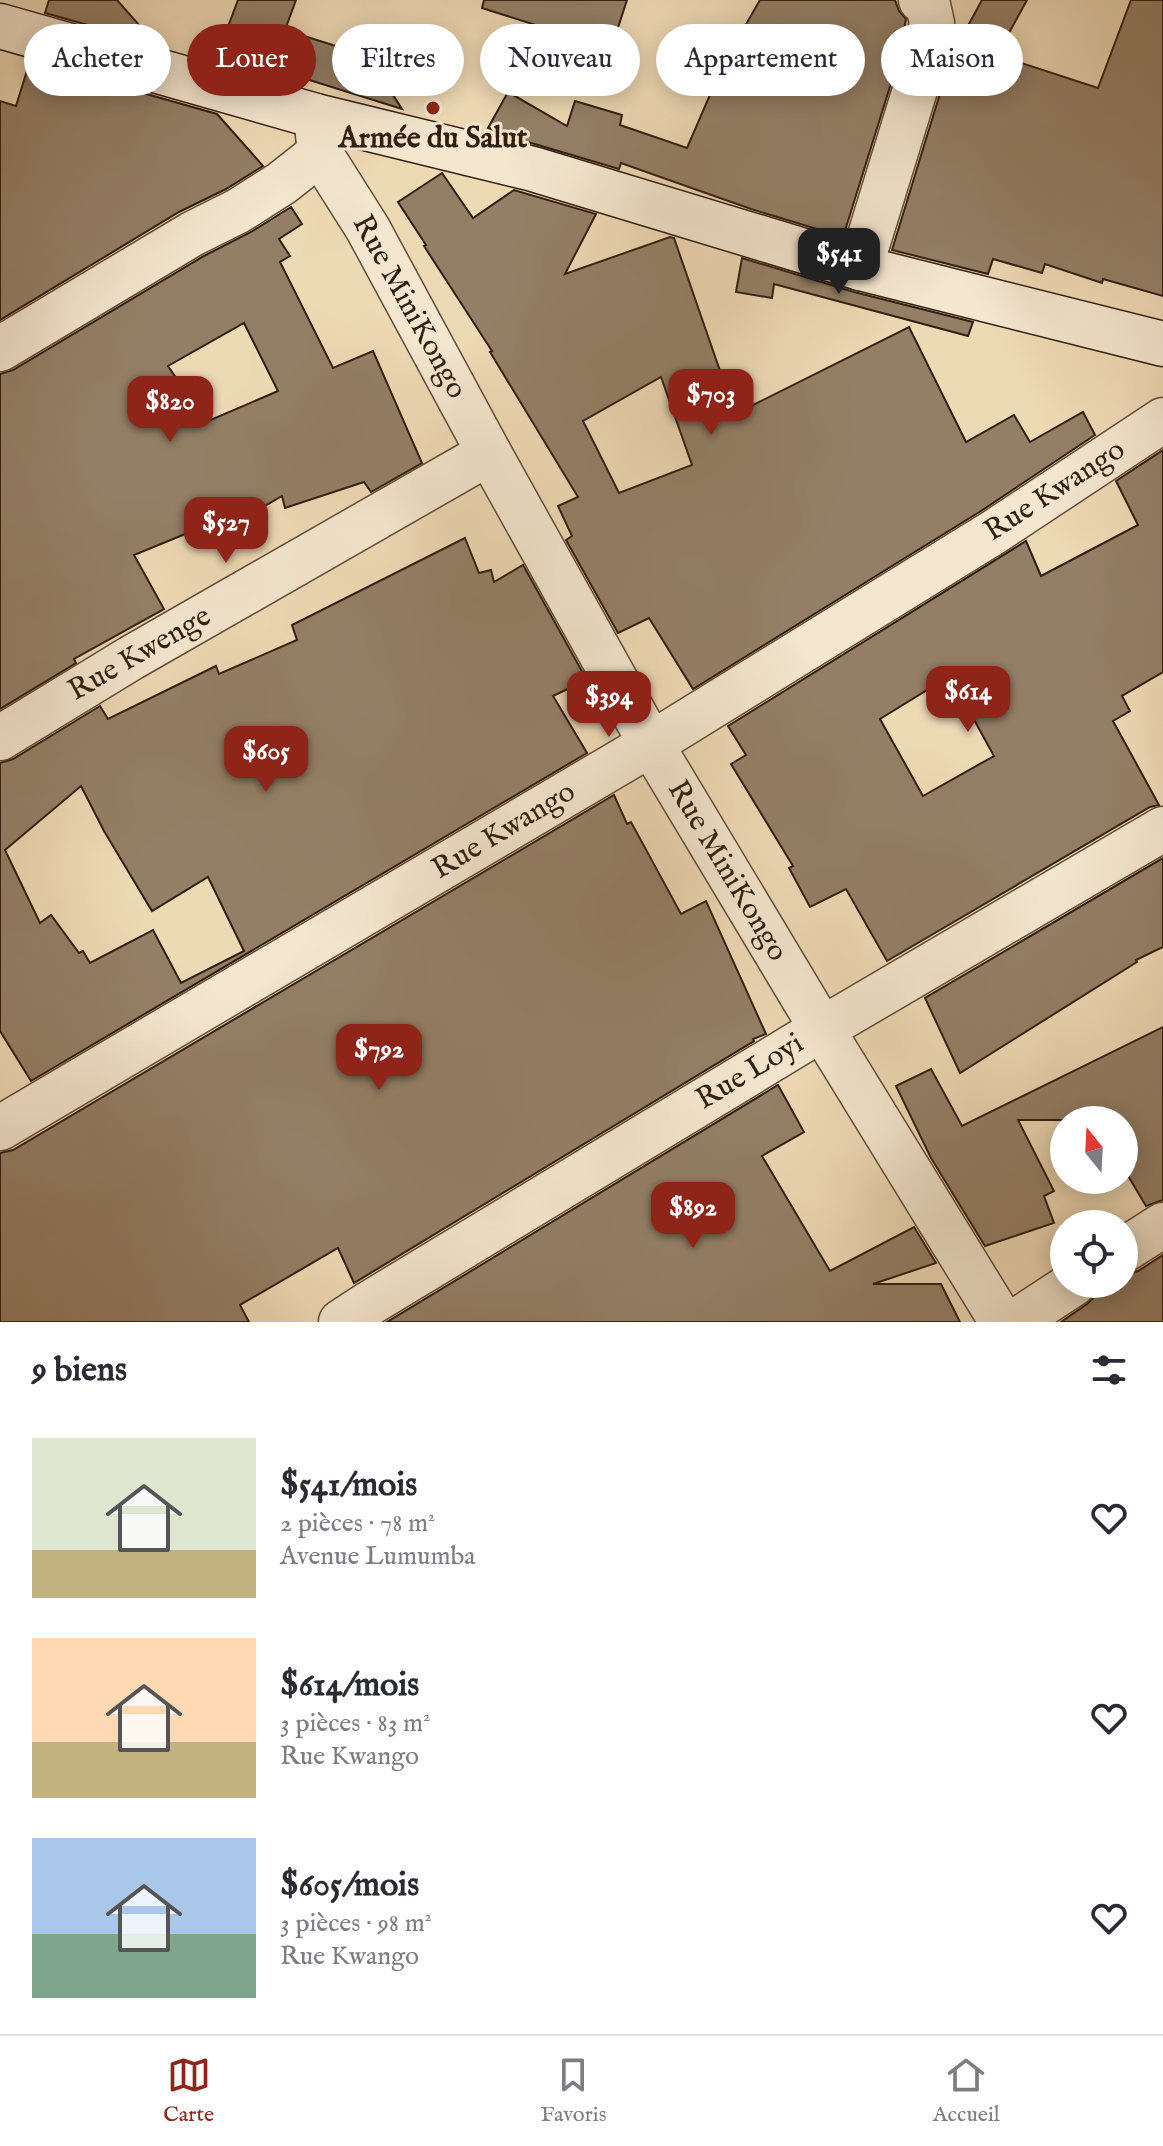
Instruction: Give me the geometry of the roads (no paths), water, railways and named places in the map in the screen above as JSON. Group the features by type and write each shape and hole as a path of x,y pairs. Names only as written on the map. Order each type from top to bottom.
{"street":[{"path":"860,268 922,67 932,23 928,5 921,0"},
{"path":"0,26 318,134 533,169 860,268 1163,344"},
{"path":"0,349 282,183 318,134"},
{"name":"Rue MiniKongo","path":"318,134 489,453 651,744 1002,1322"},
{"name":"Rue Kwango","path":"0,1128 651,744 994,532 1163,420"},
{"name":"Rue Kwenge","path":"0,738 131,658 489,453"},
{"name":"Rue Loyi","path":"341,1322 822,1029 1163,829"},
{"path":"1138,1241 1163,1225"},
{"path":"1015,1322 1052,1298"}],"place":[{"name":"Armée du Salut","path":"433,108"}]}
